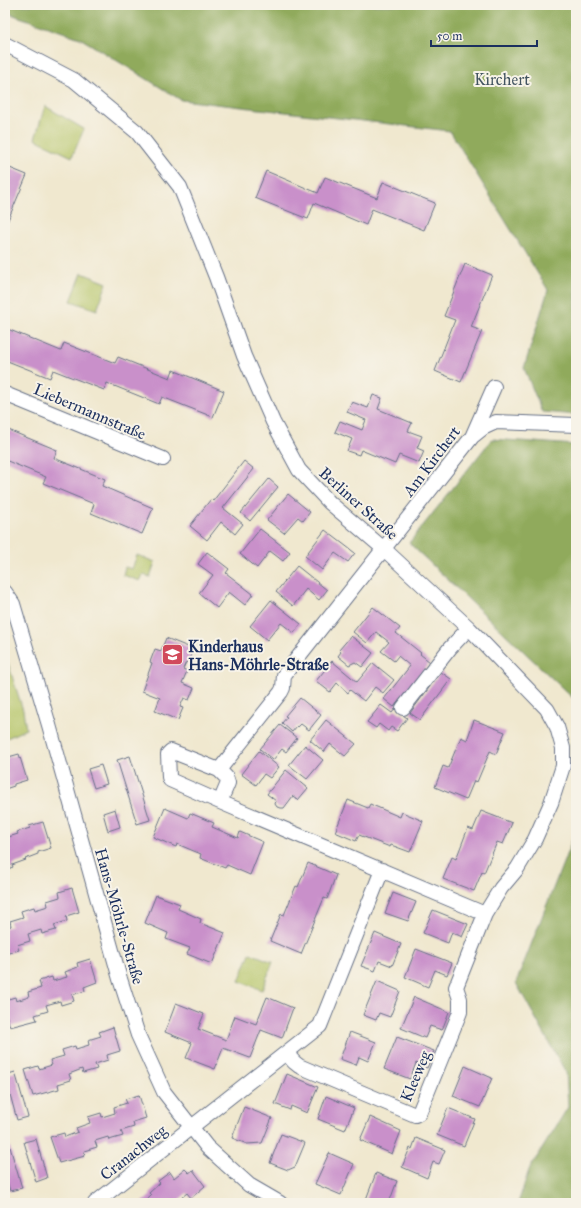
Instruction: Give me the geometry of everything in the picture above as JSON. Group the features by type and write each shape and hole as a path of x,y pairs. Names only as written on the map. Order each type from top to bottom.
{"street":[{"name":"Berliner Straße","path":"5,44 67,77 137,132 180,187 216,277 244,356 273,422 299,470 330,503 384,549 469,628 547,709 557,727 563,748 563,766 551,803 535,839 517,869 501,888 485,914"},
{"name":"Am Kirchert","path":"220,770 281,692 283,688 284,675 472,437 494,387"},
{"name":"Liebermannstraße","path":"5,394 163,459"},
{"path":"472,437 483,428 496,422 576,424"},
{"name":"Hans-Möhrle-Straße","path":"5,592 13,604 18,619 120,979 138,1035 164,1092 207,1147 249,1185 280,1203"},
{"path":"403,708 450,648 469,628"},
{"path":"220,802 228,784 226,777 220,770 171,751 168,754 170,780 220,802 485,914"},
{"path":"191,1127 320,1026 382,870"},
{"name":"Kleeweg","path":"286,1053 299,1066 415,1115 419,1113 460,1012 460,999 456,987 485,914"},
{"name":"Cranachweg","path":"95,1203 191,1127"}],"green space":[{"name":"Kirchert","path":"5,5 576,5 576,415 542,412 524,368 548,290 450,131 181,100 80,38 5,12"},
{"path":"45,106 84,129 72,157 35,139"},
{"path":"82,273 107,283 97,310 71,301"},
{"path":"492,439 576,445 576,701 409,543"},
{"path":"137,555 155,562 150,577 143,575 140,581 123,575 125,567 132,569"},
{"path":"5,654 23,710 26,729 5,739"},
{"path":"576,830 576,1203 518,1203 529,1170 568,1107 566,1073 516,983"},
{"path":"250,953 273,962 262,990 239,981"}],"building":[{"path":"5,166 27,175 5,227"},
{"path":"266,171 318,193 325,177 377,198 383,182 435,203 424,230 372,209 366,225 314,203 308,219 255,198"},
{"path":"465,264 492,275 471,327 482,331 461,382 435,371 455,320 444,316"},
{"path":"5,328 61,351 64,343 115,363 118,357 170,378 173,370 224,391 213,417 162,397 159,404 107,383 104,390 53,370 50,378 5,360"},
{"path":"373,395 382,398 378,409 412,423 408,431 422,436 417,448 424,451 419,463 399,455 395,464 361,450 359,455 347,451 352,439 335,432 340,421 362,430 366,420 347,412 352,402 368,408"},
{"path":"6,429 57,450 54,458 105,479 102,486 153,508 142,534 91,513 94,504 43,483 46,477 5,460"},
{"path":"244,461 254,469 223,508 243,524 235,534 221,522 207,540 190,526 211,499 213,501"},
{"path":"269,479 278,487 250,521 241,513"},
{"path":"288,494 310,512 303,521 298,517 284,533 267,520"},
{"path":"260,529 290,552 283,561 270,551 257,568 240,554"},
{"path":"325,530 355,553 348,562 335,553 322,570 305,556"},
{"path":"207,552 229,569 226,573 253,594 245,605 229,592 217,608 199,593 213,575 198,564"},
{"path":"297,566 327,590 319,600 306,589 293,606 276,592"},
{"path":"271,600 301,624 294,633 281,623 267,640 250,626"},
{"path":"373,607 400,628 396,633 430,662 394,707 384,699 410,666 398,656 394,661 381,651 389,642 376,632 367,643 353,632"},
{"path":"351,636 373,653 362,667 355,662 349,665 338,656 341,652 339,650"},
{"name":"Kinderhaus Hans-Möhrle-Straße","path":"166,638 193,649 188,662 186,662 183,669 187,671 182,683 194,688 189,700 184,698 180,707 183,708 178,720 155,711 160,698 142,691 152,663 150,662 155,649 161,651"},
{"path":"332,661 357,682 373,663 394,680 383,693 375,687 364,701 350,690 348,693 337,683 330,692 316,681"},
{"path":"441,672 451,679 420,720 410,713"},
{"path":"300,698 321,715 309,730 301,724 292,732 282,723 287,717 285,716"},
{"path":"381,705 392,713 395,709 407,718 397,731 391,727 388,731 379,724 376,728 367,722"},
{"path":"326,720 356,744 345,756 330,744 324,752 310,740"},
{"path":"474,720 505,732 496,754 490,751 477,782 474,781 466,800 435,787 443,766 448,768 461,737 467,740"},
{"path":"280,725 297,738 286,752 282,749 273,760 260,749"},
{"path":"305,745 323,760 307,779 289,765"},
{"path":"259,751 279,767 270,778 264,774 256,785 241,774"},
{"path":"19,754 27,780 14,784 14,786 5,789 5,758"},
{"path":"130,756 150,820 137,824 117,760"},
{"path":"101,765 107,784 94,788 88,769"},
{"path":"286,770 308,788 298,800 293,796 284,808 281,808 277,807 275,804 276,801 267,794"},
{"path":"348,800 368,808 370,804 400,817 402,812 423,821 410,852 391,845 390,847 359,835 356,841 335,832"},
{"path":"165,808 188,818 190,813 214,823 212,827 238,838 240,832 263,842 250,875 227,865 225,868 200,858 201,854 177,844 176,847 153,837"},
{"path":"115,809 120,827 108,831 103,813"},
{"path":"481,811 512,823 503,844 497,842 484,873 482,872 474,891 443,879 452,857 456,859 468,828 473,830"},
{"path":"43,822 51,848 38,852 38,854 12,865 13,867 5,870 5,838 30,828 29,826"},
{"path":"308,863 336,875 327,899 324,898 301,954 270,941 281,914 284,915 296,886 298,887"},
{"path":"72,888 79,912 66,916 67,921 54,925 56,930 42,934 41,930 28,934 30,941 17,945 19,950 5,954 5,928 11,926 10,921 23,917 21,911 34,907 35,910 48,906 47,901 60,897 59,892"},
{"path":"393,893 416,902 408,921 385,913"},
{"path":"156,895 180,904 178,909 201,919 200,923 225,933 212,964 187,954 190,948 166,939 168,933 145,923"},
{"path":"433,910 468,924 462,937 452,932 448,943 423,933"},
{"path":"375,933 401,944 392,966 379,961 375,971 361,966"},
{"path":"416,949 452,963 447,975 435,970 428,987 405,977"},
{"path":"90,959 97,982 84,987 85,991 72,995 74,1001 61,1005 60,1001 46,1005 48,1011 35,1015 37,1020 10,1027 5,1011 5,1000 15,997 16,1001 29,997 28,992 41,988 39,981 52,977 53,981 67,977 65,972 78,967 77,963"},
{"path":"377,981 400,991 390,1017 379,1013 376,1020 363,1015"},
{"path":"267,997 293,1008 282,1038 261,1030 250,1058 223,1048 215,1069 186,1058 192,1043 165,1032 176,1003 204,1014 198,1029 226,1040 235,1016 256,1024"},
{"path":"414,997 449,1012 442,1030 430,1026 425,1038 401,1028"},
{"path":"113,1027 120,1051 107,1055 108,1060 95,1064 97,1069 83,1073 82,1069 69,1074 71,1080 58,1084 59,1089 33,1096 25,1070 38,1066 39,1069 52,1065 50,1060 64,1056 62,1050 75,1046 76,1049 89,1045 88,1040 101,1036 99,1032"},
{"path":"350,1032 376,1042 368,1061 359,1057 356,1065 340,1059"},
{"path":"397,1037 434,1051 427,1068 416,1063 410,1079 384,1069"},
{"path":"465,1066 492,1078 480,1107 453,1096"},
{"path":"15,1072 28,1117 17,1120 5,1076"},
{"path":"287,1074 318,1087 307,1113 291,1106 290,1110 275,1104"},
{"path":"139,1095 146,1118 133,1122 134,1127 121,1131 123,1136 109,1140 108,1137 95,1141 97,1147 84,1151 85,1156 59,1163 50,1137 64,1133 65,1137 78,1132 76,1128 90,1123 88,1117 101,1113 102,1117 115,1113 114,1107 127,1103 125,1099"},
{"path":"326,1096 354,1108 345,1130 318,1119"},
{"path":"244,1107 272,1118 262,1143 247,1144 232,1138"},
{"path":"448,1108 475,1119 464,1146 437,1135"},
{"path":"370,1117 401,1131 392,1154 360,1140"},
{"path":"281,1134 305,1143 295,1167 288,1170 270,1163"},
{"path":"416,1138 445,1150 439,1164 433,1162 427,1178 402,1167"},
{"path":"36,1139 47,1178 36,1182 24,1142"},
{"path":"10,1147 22,1188 10,1191 5,1175 5,1149"},
{"path":"329,1153 354,1164 341,1195 315,1184"},
{"path":"185,1169 189,1173 193,1170 205,1186 191,1198 187,1193 175,1203 142,1203 151,1195 149,1193 160,1183 158,1181 170,1172 174,1178"},
{"path":"376,1173 397,1181 389,1203 365,1202"}],"place":[{"name":"Kinderhaus Hans-Möhrle-Straße","path":"172,655"}]}
